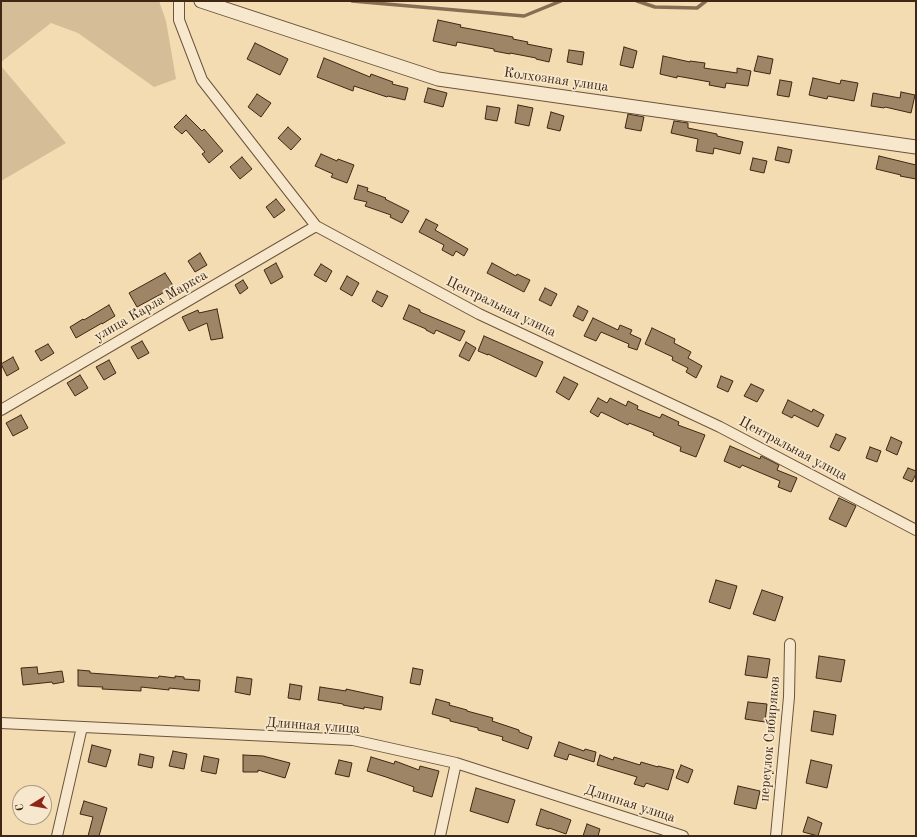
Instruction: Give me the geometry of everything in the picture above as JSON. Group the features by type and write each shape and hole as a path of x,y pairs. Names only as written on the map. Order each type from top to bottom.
{"street":[{"name":"Центральная улица","path":"179,1 179,20 202,80 316,226 479,314 720,427 916,530"},
{"name":"Колхозная улица","path":"201,1 438,79 916,147"},
{"name":"улица Карла Маркса","path":"1,410 316,226"},
{"name":"переулок Сибиряков","path":"776,836 789,697 790,644"},
{"name":"Длинная улица","path":"1,723 353,740 456,763 683,836"},
{"path":"57,836 82,727"},
{"path":"440,836 456,763"}],"shaded area":[{"path":"1,1 159,1 166,21 176,79 154,87 78,33 51,23 1,62"},
{"path":"1,66 66,143 1,181"}],"building":[{"path":"438,20 461,25 460,27 513,37 513,39 528,42 527,44 552,49 549,62 457,42 456,46 433,41"},
{"path":"255,43 288,59 280,75 247,59"},
{"path":"624,47 637,51 633,68 620,65"},
{"path":"569,50 584,52 582,65 567,62"},
{"path":"663,56 690,62 705,63 704,68 737,73 737,68 751,71 748,86 726,83 725,88 709,85 710,82 677,76 677,78 660,74"},
{"path":"758,56 773,59 770,74 754,71"},
{"path":"324,58 370,77 371,74 393,82 392,84 408,88 405,100 387,97 354,86 353,91 317,77"},
{"path":"813,78 840,84 841,80 858,83 854,101 828,96 827,99 809,95"},
{"path":"780,80 792,82 789,97 777,95"},
{"path":"428,88 447,93 443,107 424,102"},
{"path":"901,92 915,95 911,113 885,107 871,106 873,93 900,98"},
{"path":"257,94 271,103 261,117 248,107"},
{"path":"518,105 533,108 529,126 515,123"},
{"path":"487,106 500,108 497,121 485,119"},
{"path":"551,112 564,116 560,131 547,128"},
{"path":"628,114 644,117 641,131 625,128"},
{"path":"186,115 202,131 204,129 223,151 209,163 202,154 205,152 186,130 182,134 174,127"},
{"path":"674,121 688,123 688,128 717,134 717,136 743,142 740,154 714,148 713,154 696,151 698,139 671,133"},
{"path":"288,127 301,139 291,150 278,138"},
{"path":"778,147 792,150 789,163 775,160"},
{"path":"321,154 337,161 338,159 354,165 347,183 331,177 333,174 315,166"},
{"path":"879,156 916,165 916,179 876,169"},
{"path":"242,157 252,169 240,179 230,167"},
{"path":"753,158 767,161 764,173 750,170"},
{"path":"358,185 368,188 367,191 386,198 385,199 409,211 402,223 390,217 391,215 365,206 367,202 354,199"},
{"path":"276,199 285,210 274,218 266,207"},
{"path":"426,219 438,225 435,230 468,249 464,256 456,251 453,256 442,250 444,245 419,232"},
{"path":"200,253 207,265 195,272 188,261"},
{"path":"276,263 283,277 271,284 264,270"},
{"path":"492,263 516,276 517,274 530,280 524,292 487,273"},
{"path":"321,264 332,271 326,282 314,275"},
{"path":"165,273 174,287 137,307 129,293"},
{"path":"347,276 359,283 352,296 340,289"},
{"path":"243,280 248,288 240,294 235,285"},
{"path":"545,288 557,294 551,306 539,300"},
{"path":"377,291 388,296 382,307 372,301"},
{"path":"109,305 115,316 76,338 70,327"},
{"path":"409,305 420,310 420,312 465,331 460,341 436,330 434,334 403,319"},
{"path":"578,306 588,311 583,321 573,316"},
{"path":"217,309 223,338 211,340 207,323 189,331 182,317 198,310 199,313"},
{"path":"593,318 618,330 620,325 632,330 630,334 641,339 637,350 628,347 629,344 601,332 596,341 584,336"},
{"path":"652,328 675,339 674,343 691,352 688,358 702,366 696,378 686,372 688,368 672,360 673,357 645,344"},
{"path":"484,336 543,362 536,377 488,354 478,351"},
{"path":"142,341 149,353 138,359 131,347"},
{"path":"466,342 476,348 469,361 459,356"},
{"path":"48,344 54,353 41,361 35,351"},
{"path":"13,357 19,369 7,376 1,364"},
{"path":"109,360 116,373 104,380 96,367"},
{"path":"80,375 88,388 75,396 67,383"},
{"path":"721,376 733,381 728,392 717,387"},
{"path":"564,377 578,384 569,400 556,392"},
{"path":"751,384 764,390 757,402 744,396"},
{"path":"598,398 607,403 610,398 626,406 628,401 638,406 637,409 660,418 662,414 679,422 678,425 705,435 696,457 680,451 681,447 653,435 654,433 629,423 628,425 601,412 598,417 590,412"},
{"path":"788,400 812,412 813,409 824,415 818,427 794,415 792,418 782,413"},
{"path":"21,415 28,428 13,436 6,423"},
{"path":"836,434 846,438 839,451 830,447"},
{"path":"891,437 902,442 897,455 886,450"},
{"path":"730,446 760,459 761,456 779,465 777,470 797,478 791,492 778,487 780,481 742,465 740,468 724,461"},
{"path":"870,447 881,451 877,462 866,458"},
{"path":"908,468 916,471 912,482 903,478"},
{"path":"839,498 856,506 846,527 829,519"},
{"path":"716,580 737,586 730,609 709,602"},
{"path":"762,590 783,597 775,621 753,614"},
{"path":"748,656 770,659 767,678 745,675"},
{"path":"819,656 845,660 841,682 816,678"},
{"path":"37,667 38,674 62,671 64,682 23,685 21,668"},
{"path":"413,668 423,670 420,685 410,683"},
{"path":"78,670 90,671 90,673 158,678 159,676 175,678 175,676 184,677 184,679 200,680 199,691 141,687 141,691 78,686"},
{"path":"237,677 252,679 250,695 235,692"},
{"path":"290,684 302,686 300,700 288,698"},
{"path":"320,687 346,691 346,689 383,697 381,710 364,707 364,709 318,700"},
{"path":"436,699 450,703 449,705 467,711 493,718 492,721 519,730 519,732 532,737 528,749 502,740 503,737 432,714"},
{"path":"748,702 767,704 765,722 745,719"},
{"path":"814,711 836,715 833,735 811,731"},
{"path":"559,742 584,751 585,749 596,752 594,762 569,754 567,760 554,756"},
{"path":"92,745 111,750 106,767 88,762"},
{"path":"173,751 187,754 184,769 169,766"},
{"path":"140,754 154,757 152,768 138,765"},
{"path":"243,755 263,756 290,763 285,778 258,770 258,772 243,772"},
{"path":"600,755 613,760 614,757 640,765 641,762 674,770 668,790 646,783 644,787 634,784 637,777 597,765"},
{"path":"204,756 219,759 216,774 201,771"},
{"path":"371,757 394,764 395,761 419,770 420,766 439,771 432,797 413,791 414,787 367,771"},
{"path":"339,760 352,763 349,777 335,774"},
{"path":"811,760 832,765 827,788 806,783"},
{"path":"681,765 693,770 688,783 676,778"},
{"path":"738,786 760,791 756,809 734,804"},
{"path":"476,788 515,800 508,823 470,811"},
{"path":"84,801 107,808 99,836 88,836 93,817 80,814"},
{"path":"541,809 571,820 566,834 536,825"},
{"path":"808,817 822,823 818,836 803,832"},
{"path":"587,824 600,829 598,836 583,836"}],"waterway":[{"path":"352,1 524,16 561,1"},
{"path":"637,1 655,7 697,8 706,1"}]}
